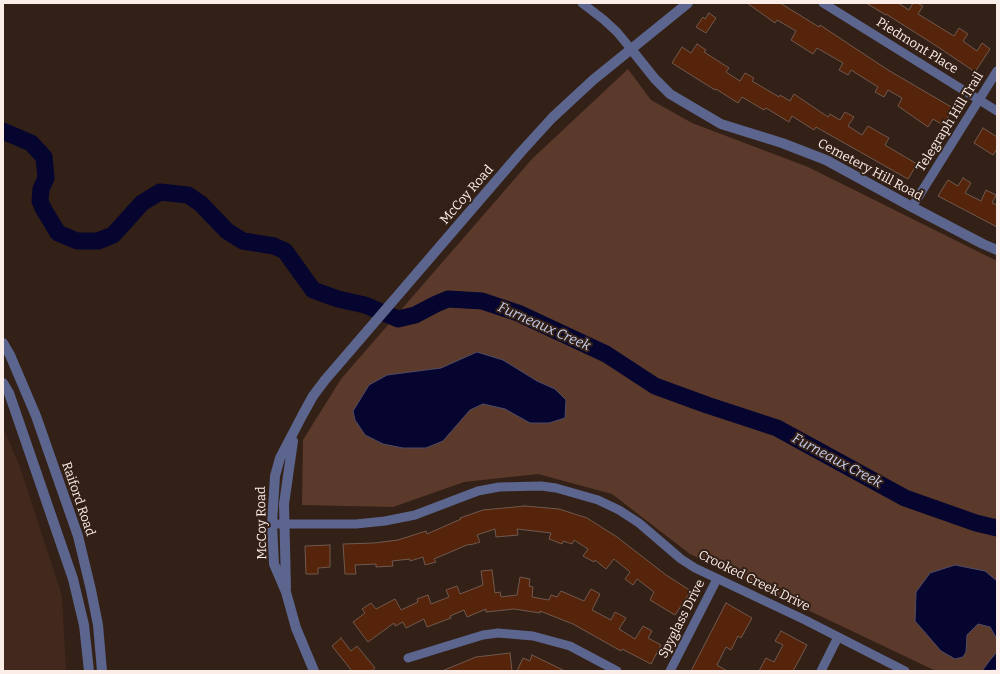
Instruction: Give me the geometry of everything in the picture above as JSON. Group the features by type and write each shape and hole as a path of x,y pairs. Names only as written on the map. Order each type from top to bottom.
{"street":[{"name":"Cemetery Hill Road","path":"582,3 608,24 631,49 655,79 670,94 721,124 782,143 826,160 912,207 997,250"},
{"name":"McCoy Road","path":"314,671 296,628 286,592 274,564 272,524 275,476 280,458 313,396 349,352 552,118 593,80 688,3"},
{"name":"Piedmont Place","path":"823,3 997,111"},
{"name":"Telegraph Hill Trail","path":"912,207 997,71"},
{"name":"Raiford Road","path":"3,343 10,355 36,416 78,536 98,625 102,671"},
{"path":"3,383 9,393 73,579 84,625 89,671"},
{"name":"McCoy Road","path":"286,592 284,504 295,431"},
{"name":"Crooked Creek Drive","path":"272,524 356,524 386,521 415,514 478,491 499,487 541,486 598,500 619,510 639,523 690,565 805,620 905,671"},
{"name":"Spyglass Drive","path":"670,671 717,579"},
{"path":"408,658 483,635 498,633 533,636 570,646 617,671"},
{"path":"821,671 838,637"}],"shaded area":[{"path":"628,69 651,100 692,123 808,167 997,261 997,671 936,671 690,554 612,494 538,474 464,482 393,507 302,505 303,440 341,379 532,159"},
{"path":"477,352 503,360 537,381 555,389 566,400 565,418 549,423 530,423 505,409 483,404 470,410 443,441 426,448 403,448 383,444 365,435 355,420 353,411 369,385 387,375 441,368"},
{"path":"3,428 19,464 62,596 66,671 3,671"},
{"path":"955,565 985,571 997,581 997,639 990,627 978,624 967,635 966,652 963,657 955,659 941,651 915,621 916,592 930,573"},
{"path":"997,652 997,670 982,671 990,660"}],"building":[{"path":"747,3 780,3 819,27 820,25 888,70 953,108 943,125 933,119 928,127 898,106 902,98 888,90 884,97 875,92 878,87 851,70 848,75 839,70 843,63 817,48 813,54 791,40 796,31 777,20 775,23"},
{"path":"866,3 898,3 909,10 913,3 917,3 923,6 918,14 954,36 959,28 968,34 963,41 977,51 982,43 990,49 975,72 935,45"},
{"path":"709,13 716,18 706,33 696,27 703,17 705,19"},
{"path":"697,44 706,50 704,52 729,68 726,72 740,81 745,73 754,78 752,81 779,97 780,95 790,101 794,94 828,117 830,114 840,120 845,112 854,117 848,126 862,135 868,126 889,138 885,145 917,164 908,179 816,127 814,130 792,116 789,122 766,108 764,110 742,97 738,103 672,63 682,47 691,53"},
{"path":"983,128 997,137 997,149 993,155 974,143"},
{"path":"963,178 971,183 965,193 981,201 986,190 996,195 992,203 997,205 997,227 938,196 948,180 958,186"},
{"path":"525,506 559,509 587,518 617,537 666,575 691,591 675,615 650,600 654,592 637,579 633,585 625,579 630,572 614,559 606,569 595,560 594,562 583,556 588,549 574,540 572,544 563,541 562,544 549,539 551,533 517,529 518,535 496,537 495,529 477,535 480,542 469,544 434,559 436,562 425,565 423,557 410,561 410,559 392,561 393,566 376,567 376,564 355,565 356,574 345,574 343,544 374,543 398,540 426,531 427,534 461,519 460,518 483,510"},
{"path":"330,545 330,567 318,568 318,574 306,574 305,546"},
{"path":"492,570 495,593 500,592 501,597 517,595 520,577 530,579 529,586 533,587 532,597 549,600 551,595 557,597 561,591 584,601 591,589 600,594 592,610 611,620 615,612 626,618 619,629 635,639 643,626 652,631 648,638 661,645 651,664 622,649 621,651 573,624 540,611 540,613 514,609 486,612 486,609 467,617 464,610 450,616 451,618 427,627 424,619 406,628 403,622 395,626 394,623 368,642 353,622 365,613 362,609 371,603 376,609 395,599 401,610 418,602 417,599 428,595 431,604 449,597 446,590 457,586 460,594 483,585 481,571"},
{"path":"726,603 752,618 741,638 738,636 731,650 726,647 717,665 727,671 691,671"},
{"path":"781,631 807,645 798,662 793,671 759,671 766,658 774,662 783,645 775,641"},
{"path":"341,638 351,651 357,646 375,668 371,671 352,671 332,646"},
{"path":"510,653 512,671 442,671 476,657"},
{"path":"532,655 565,671 517,671 523,658 530,661"}],"waterway":[{"name":"Furneaux Creek","path":"3,131 31,143 44,157 46,178 41,189 40,201 58,233 77,241 98,241 113,235 142,203 160,192 188,195 201,204 227,231 243,241 274,246 285,251 313,290 338,299 365,305 398,319 415,315 448,299 482,301 518,313 606,354 655,386 777,428 905,498 976,523 997,528"}]}
